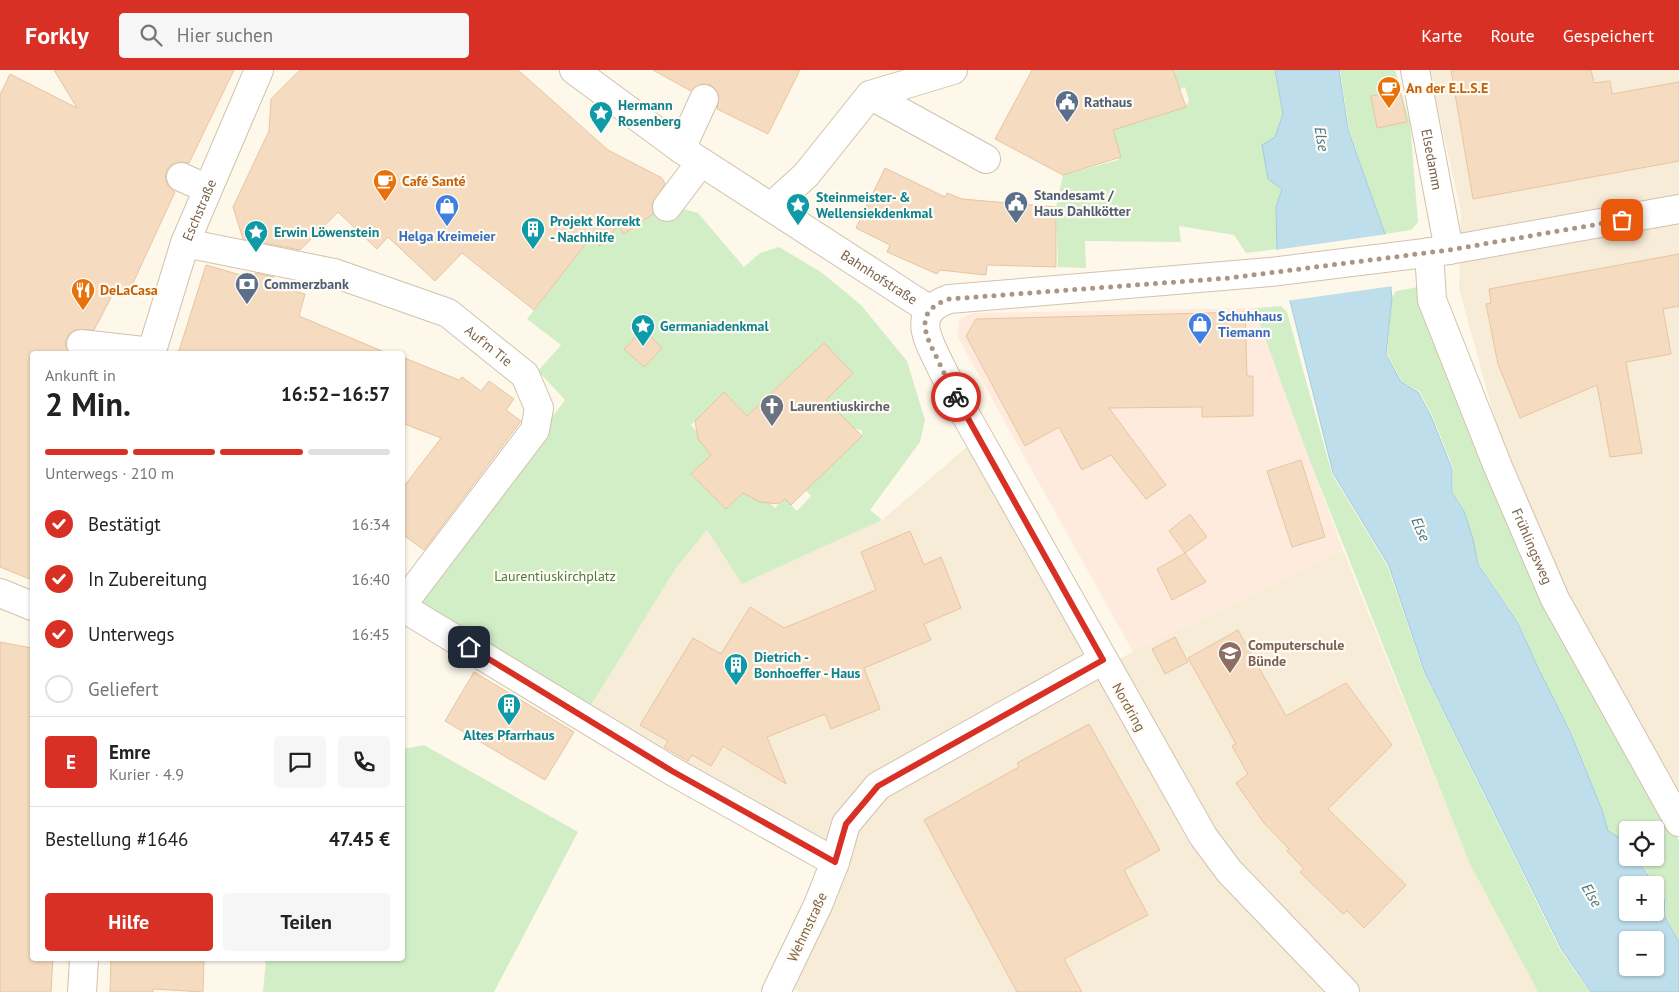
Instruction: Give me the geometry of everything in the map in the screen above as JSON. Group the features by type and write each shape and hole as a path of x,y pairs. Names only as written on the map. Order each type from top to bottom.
{"street":[{"name":"Eschstraße","path":"152,351 185,243 259,70"},
{"name":"Bahnhofstraße","path":"574,70 691,155 930,310 938,303 949,299 1270,272 1428,252 1679,210"},
{"path":"771,207 806,175 870,95 953,70"},
{"name":"Elsedamm","path":"1415,70 1428,252"},
{"path":"870,95 986,159"},
{"path":"667,207 691,155 704,99"},
{"path":"181,177 208,189"},
{"name":"Auf'm Tie","path":"185,243 334,273 448,313 525,375 539,408 535,430 405,602"},
{"name":"Frühlingsweg","path":"1428,252 1432,300 1509,494 1556,599 1679,822"},
{"name":"Nordring","path":"930,310 925,320 925,334 951,388 1203,836 1229,871 1345,992"},
{"path":"81,344 135,351"},
{"path":"0,593 30,605"},
{"path":"405,608 672,771 835,862"},
{"name":"Wehmstraße","path":"776,992 818,905 835,862 846,824 878,786 1103,660"},
{"path":"82,992 84,961"}],"shaded area":[{"path":"1429,70 1679,70 1679,798 1566,594 1507,463 1459,289 1461,212"},
{"path":"1254,308 1343,550 1133,652 957,336 959,320 972,313"},
{"path":"969,445 1094,671 1343,550 1469,862 1538,992 800,992 793,989 847,857 588,710 676,568 707,530 742,584 882,520"}],"green space":[{"path":"1173,70 1275,70 1283,114 1275,137 1282,189 1276,207 1277,249 1246,253 1234,235 1179,226 1181,242 1085,241 1086,268 1058,267 1056,207 1063,175 1118,160 1120,157 1112,129 1185,107 1189,101 1185,87 1178,90"},
{"path":"1340,70 1395,70 1410,123 1418,222 1411,230 1385,234 1349,129"},
{"name":"Laurentiuskirchplatz","path":"683,209 698,213 744,267 760,253 779,247 821,272 861,305 907,361 925,420 920,442 870,510 882,520 742,584 707,530 676,568 588,710 419,604 422,589 565,400 538,371 561,345 527,319 587,242 600,245 618,226 624,234 655,212 661,220 674,211","holes":["643,329 662,348 644,367 624,349","823,344 853,373 826,400 854,429 862,430 862,435 854,434 800,484 811,496 797,511 785,499 775,508 769,502 756,500 752,485 726,509 692,475 716,450 698,439 697,432 691,425 724,392 747,416"]},
{"path":"1418,287 1679,841 1679,941 1665,915 1664,876 1649,876 1643,866 1664,866 1664,821 1619,821 1619,837 1608,831 1602,810 1571,731 1539,670 1519,623 1479,564 1464,510 1453,492 1453,468 1432,415 1419,391 1402,382 1387,353 1392,298 1396,291"},
{"path":"1281,306 1287,312 1332,474 1388,567 1424,673 1561,951 1590,992 1538,992 1469,862 1308,456 1254,308"},
{"path":"424,745 578,832 494,992 263,992 266,961 405,961 405,749"}],"water":[{"name":"Else","path":"1275,70 1339,70 1348,129 1385,234 1392,298 1386,354 1401,382 1418,392 1431,416 1452,469 1452,492 1464,511 1473,539 1478,564 1518,623 1570,731 1602,810 1608,831 1619,838 1619,866 1642,866 1649,876 1619,876 1619,921 1664,921 1664,915 1679,942 1679,992 1591,992 1562,950 1425,673 1389,566 1333,473 1277,249 1276,207 1282,189 1268,179 1262,145 1275,137 1283,114"}],"pier":[{"path":"1388,234 1393,286 1286,301 1275,250"}],"building":[{"path":"54,70 234,70 189,163 179,162 171,165 167,170 165,178 168,186 175,192 127,296 115,290 94,330 75,330 69,334 65,343 68,351 30,351 30,579 0,567 0,95 10,74 77,108"},
{"path":"300,70 518,70 608,150 662,178 665,184 652,205 653,214 624,234 618,226 600,246 590,238 534,310 462,253 435,281 388,237 377,249 338,212 300,250 243,239 233,207 269,131 271,99"},
{"path":"653,70 800,70 768,134 717,109 719,97 711,85 702,84 691,91"},
{"name":"Rathaus","path":"1032,70 1173,70 1186,107 1113,130 1121,157 1063,175 995,139"},
{"path":"1451,70 1591,70 1594,83 1610,81 1612,94 1679,82 1679,161 1473,199"},
{"name":"An der E.L.S.E","path":"1400,90 1407,122 1377,128 1371,96"},
{"path":"885,168 945,197 947,193 962,199 1056,207 1056,267 987,265 986,275 940,270 937,274 887,252 890,245 856,228"},
{"path":"1679,254 1679,306 1663,309 1671,354 1626,362 1642,453 1610,457 1597,385 1520,418 1498,364 1486,304 1491,303 1489,289"},
{"name":"Commerzbank","path":"206,265 258,280 255,273 274,277 268,283 305,294 299,316 382,351 179,351"},
{"path":"1245,312 1247,376 1253,376 1253,416 1202,417 1202,407 1109,408 1166,485 1146,499 1111,455 1082,470 1059,427 1025,446 966,336 976,319"},
{"path":"643,329 662,348 644,367 624,349"},
{"name":"Laurentiuskirche","path":"824,343 853,373 826,400 862,436 791,505 785,499 779,504 760,502 743,493 726,509 691,474 711,455 698,439 695,421 724,392 747,416"},
{"path":"405,358 459,380 462,377 481,391 489,381 514,399 506,410 521,421 424,550 405,536 405,485 441,438 405,424"},
{"path":"1301,460 1325,537 1292,547 1267,471"},
{"path":"1190,514 1207,537 1185,553 1169,531"},
{"path":"910,531 924,565 941,557 961,608 924,624 931,640 864,668 880,709 831,729 825,714 767,737 786,784 723,746 711,766 692,755 688,761 664,747 668,741 640,725 693,638 721,654 750,607 784,628 876,590 861,552"},
{"path":"1185,553 1206,582 1172,600 1157,569"},
{"path":"1238,630 1286,716 1346,683 1392,745 1328,809 1406,885 1364,928 1347,911 1343,914 1300,872 1304,869 1287,851 1289,849 1264,823 1236,783 1248,774 1232,746 1236,744 1188,658"},
{"path":"1175,637 1188,662 1165,674 1152,649"},
{"path":"0,642 30,648 30,961 53,961 51,992 0,992"},
{"name":"Altes Pfarrhaus","path":"474,672 574,732 545,780 445,721"},
{"path":"1089,724 1160,850 1124,870 1148,915 1064,959 1082,992 1017,992 924,820 1019,767 1017,763"},
{"path":"111,961 204,961 203,992 153,989 153,992 110,992"}],"way so far":[{"path":"956,397 925,334 925,320 930,310 938,303 949,299 1075,288 1229,278 1449,250 1622,220"}],"place":[{"name":"An der E.L.S.E","path":"1389,109"},
{"name":"Rathaus","path":"1067,123"},
{"name":"Hermann Rosenberg","path":"601,134"},
{"name":"Café Santé","path":"385,202"},
{"name":"Standesamt / Haus Dahlkötter","path":"1016,224"},
{"name":"Steinmeister- & Wellensiekdenkmal","path":"798,226"},
{"name":"Helga Kreimeier","path":"447,227"},
{"name":"Projekt Korrekt - Nachhilfe","path":"533,250"},
{"name":"Erwin Löwenstein","path":"256,253"},
{"name":"Commerzbank","path":"247,305"},
{"name":"DeLaCasa","path":"83,311"},
{"name":"Schuhhaus Tiemann","path":"1200,345"},
{"name":"Germaniadenkmal","path":"643,347"},
{"name":"Laurentiuskirche","path":"772,427"},
{"name":"Computerschule Bünde","path":"1230,674"},
{"name":"Dietrich - Bonhoeffer - Haus","path":"736,686"},
{"name":"Altes Pfarrhaus","path":"509,726"}],"route":[{"path":"469,647 672,771 835,862 846,824 878,786 1103,660 956,397"}]}
